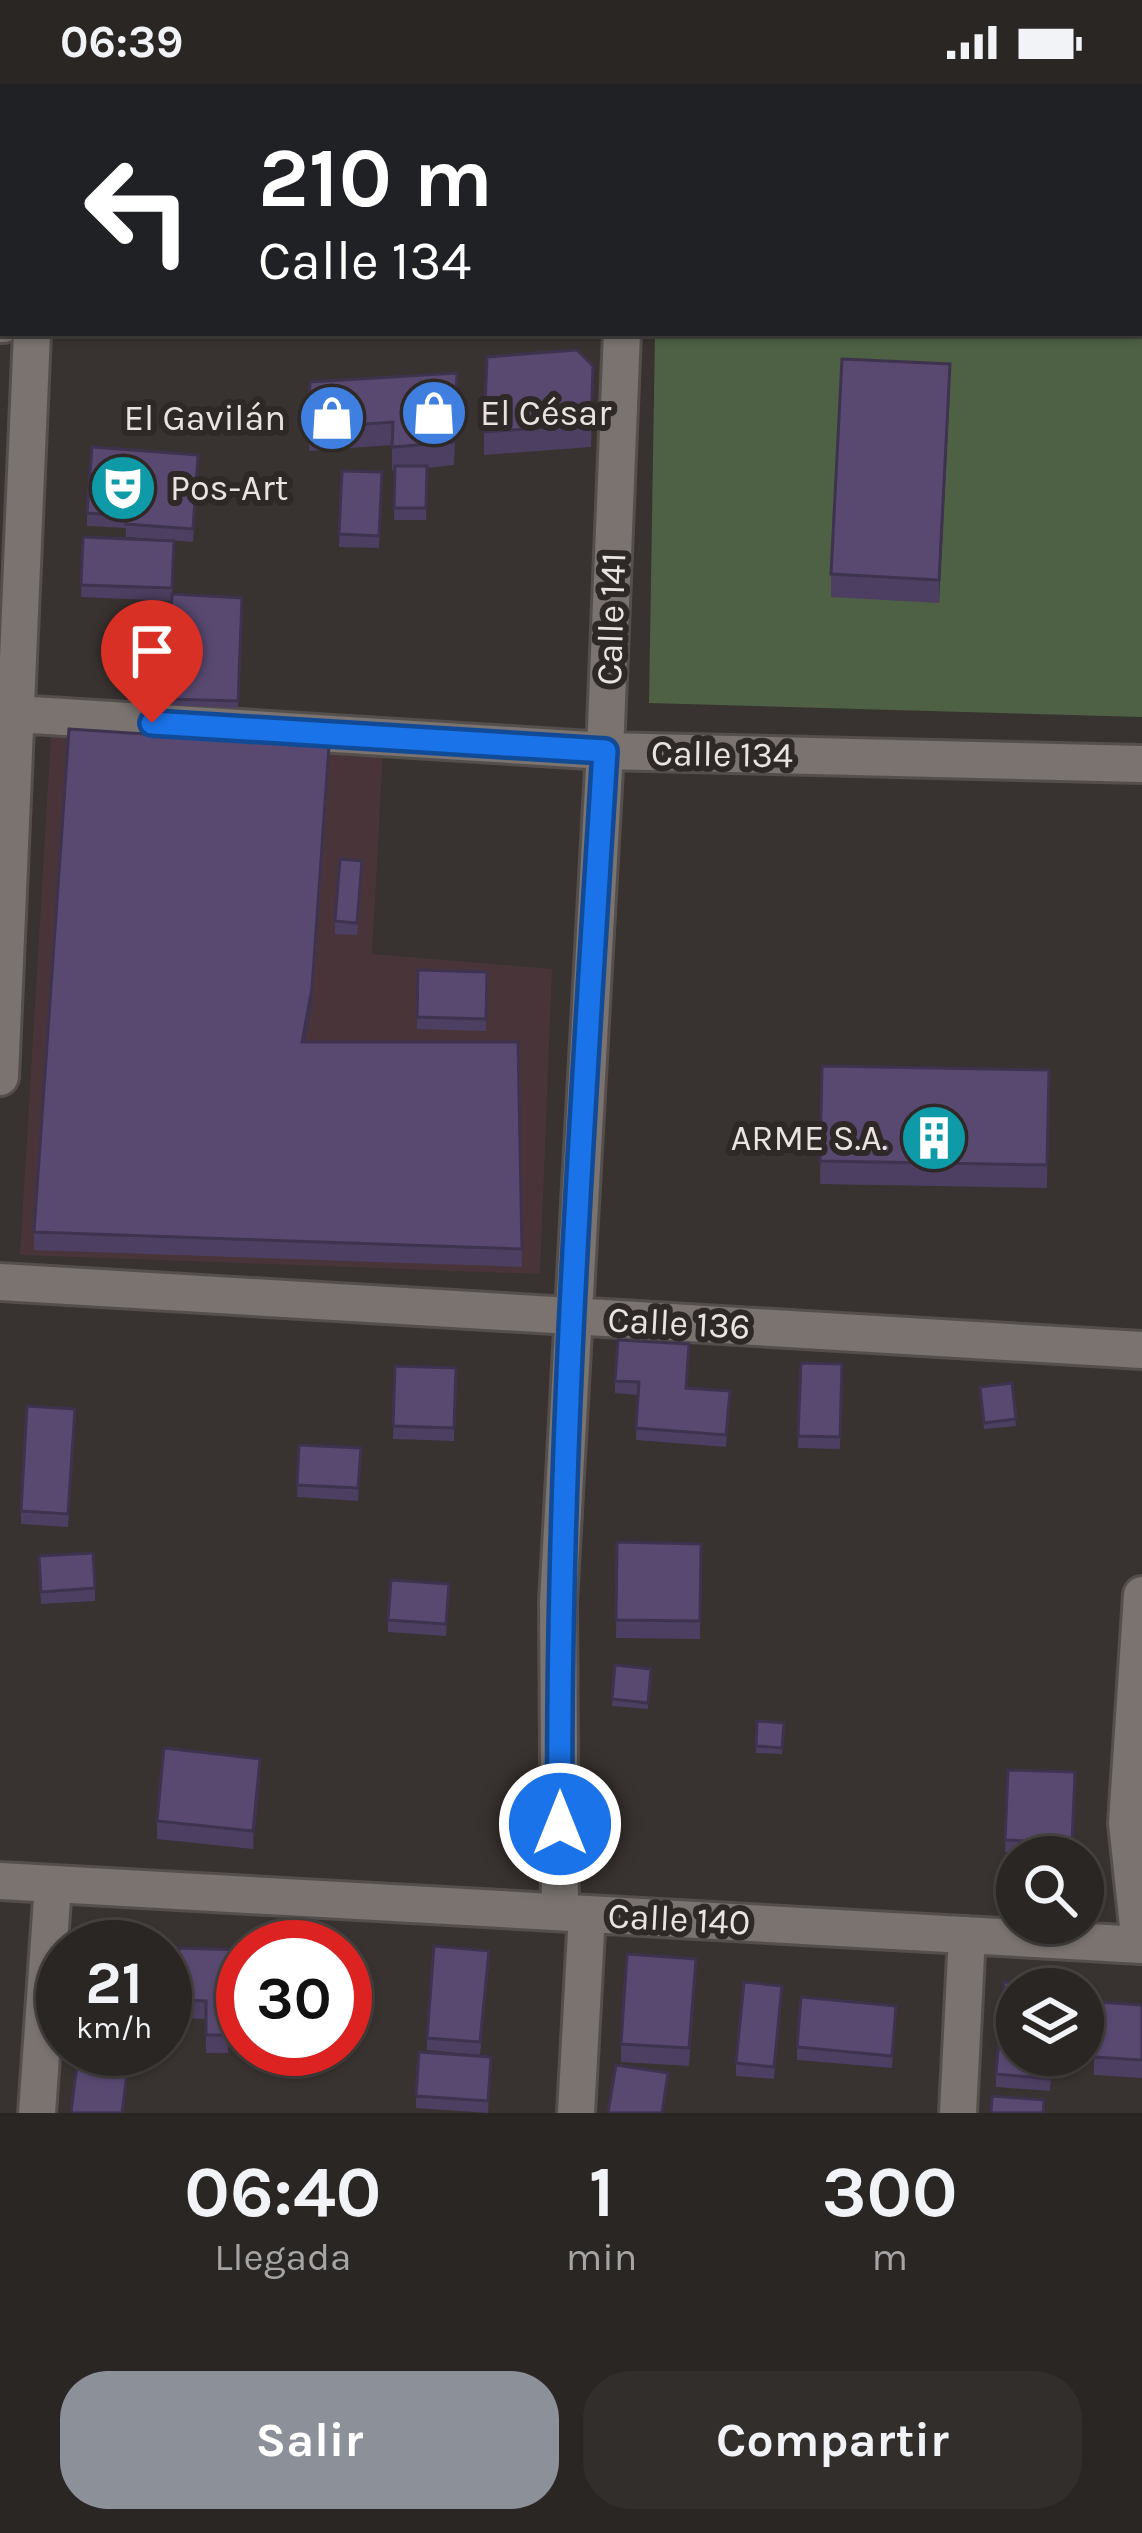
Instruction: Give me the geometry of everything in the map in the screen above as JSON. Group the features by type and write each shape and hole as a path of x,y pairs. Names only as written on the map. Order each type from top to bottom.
{"street":[{"path":"0,1077 32,336"},
{"name":"Calle 141","path":"576,2113 574,1913 558,1602 570,1316 605,751 622,336"},
{"name":"Calle 134","path":"16,714 605,751 1142,764"},
{"name":"Calle 136","path":"0,1282 1142,1350"},
{"path":"1141,1945 1127,1823 1142,1595"},
{"name":"Calle 140","path":"0,1881 1141,1945"},
{"path":"37,2113 53,1885"},
{"path":"958,2113 967,1935"}],"shaded area":[{"path":"51,736 383,753 372,954 552,969 540,1274 20,1255"}],"green space":[{"path":"655,336 1142,336 1142,717 649,703"}],"building":[{"path":"577,350 593,366 591,424 484,432 487,357"},
{"path":"842,359 950,364 939,580 831,574"},
{"path":"457,373 454,442 392,447 393,422 309,428 310,382"},
{"path":"92,447 198,455 193,529 126,524 127,516 87,513"},
{"path":"395,466 427,466 426,508 394,508"},
{"path":"342,471 382,472 379,536 339,534"},
{"path":"83,537 174,541 172,588 81,585"},
{"path":"172,594 242,598 238,701 167,699"},
{"path":"69,729 329,746 312,988 302,1042 518,1042 522,1249 34,1232"},
{"path":"340,859 362,861 357,923 335,921"},
{"path":"418,970 487,972 486,1019 417,1017"},
{"name":"ARME S.A.","path":"822,1066 1049,1070 1047,1165 820,1161"},
{"path":"618,1340 689,1344 686,1388 730,1391 726,1435 636,1428 639,1382 615,1381"},
{"path":"801,1363 842,1364 840,1437 798,1436"},
{"path":"395,1366 456,1368 454,1428 393,1426"},
{"path":"1012,1383 1016,1419 984,1423 980,1387"},
{"path":"27,1406 75,1409 68,1514 21,1511"},
{"path":"299,1445 361,1448 358,1488 297,1485"},
{"path":"617,1542 701,1544 700,1621 616,1620"},
{"path":"93,1553 95,1588 41,1592 39,1556"},
{"path":"391,1580 449,1584 446,1624 388,1620"},
{"path":"615,1665 651,1669 648,1703 612,1699"},
{"path":"757,1721 784,1723 782,1748 756,1746"},
{"path":"164,1748 260,1759 253,1831 157,1821"},
{"path":"1008,1770 1075,1772 1072,1836 1005,1836"},
{"path":"434,1946 489,1951 480,2042 427,2038"},
{"path":"192,1948 216,1949 216,2035 206,2035 206,2001 192,2000"},
{"path":"627,1954 696,1959 689,2048 621,2044"},
{"path":"744,1982 782,1986 774,2067 736,2063"},
{"path":"801,1997 896,2006 892,2056 797,2047"},
{"path":"1104,2002 1142,2005 1142,2060 1104,2058"},
{"path":"419,2052 491,2057 488,2101 416,2096"},
{"path":"616,2065 668,2073 662,2113 608,2113"},
{"path":"76,2076 127,2076 122,2113 71,2113"},
{"path":"992,2096 1044,2100 1043,2113 991,2113"}],"place":[{"name":"El César","path":"434,413"},
{"name":"El Gavilán","path":"332,418"},
{"name":"Pos-Art","path":"123,488"},
{"name":"ARME S.A.","path":"934,1138"}],"route":[{"path":"152,723 605,751 570,1316 558,1602 560,1824"}]}
